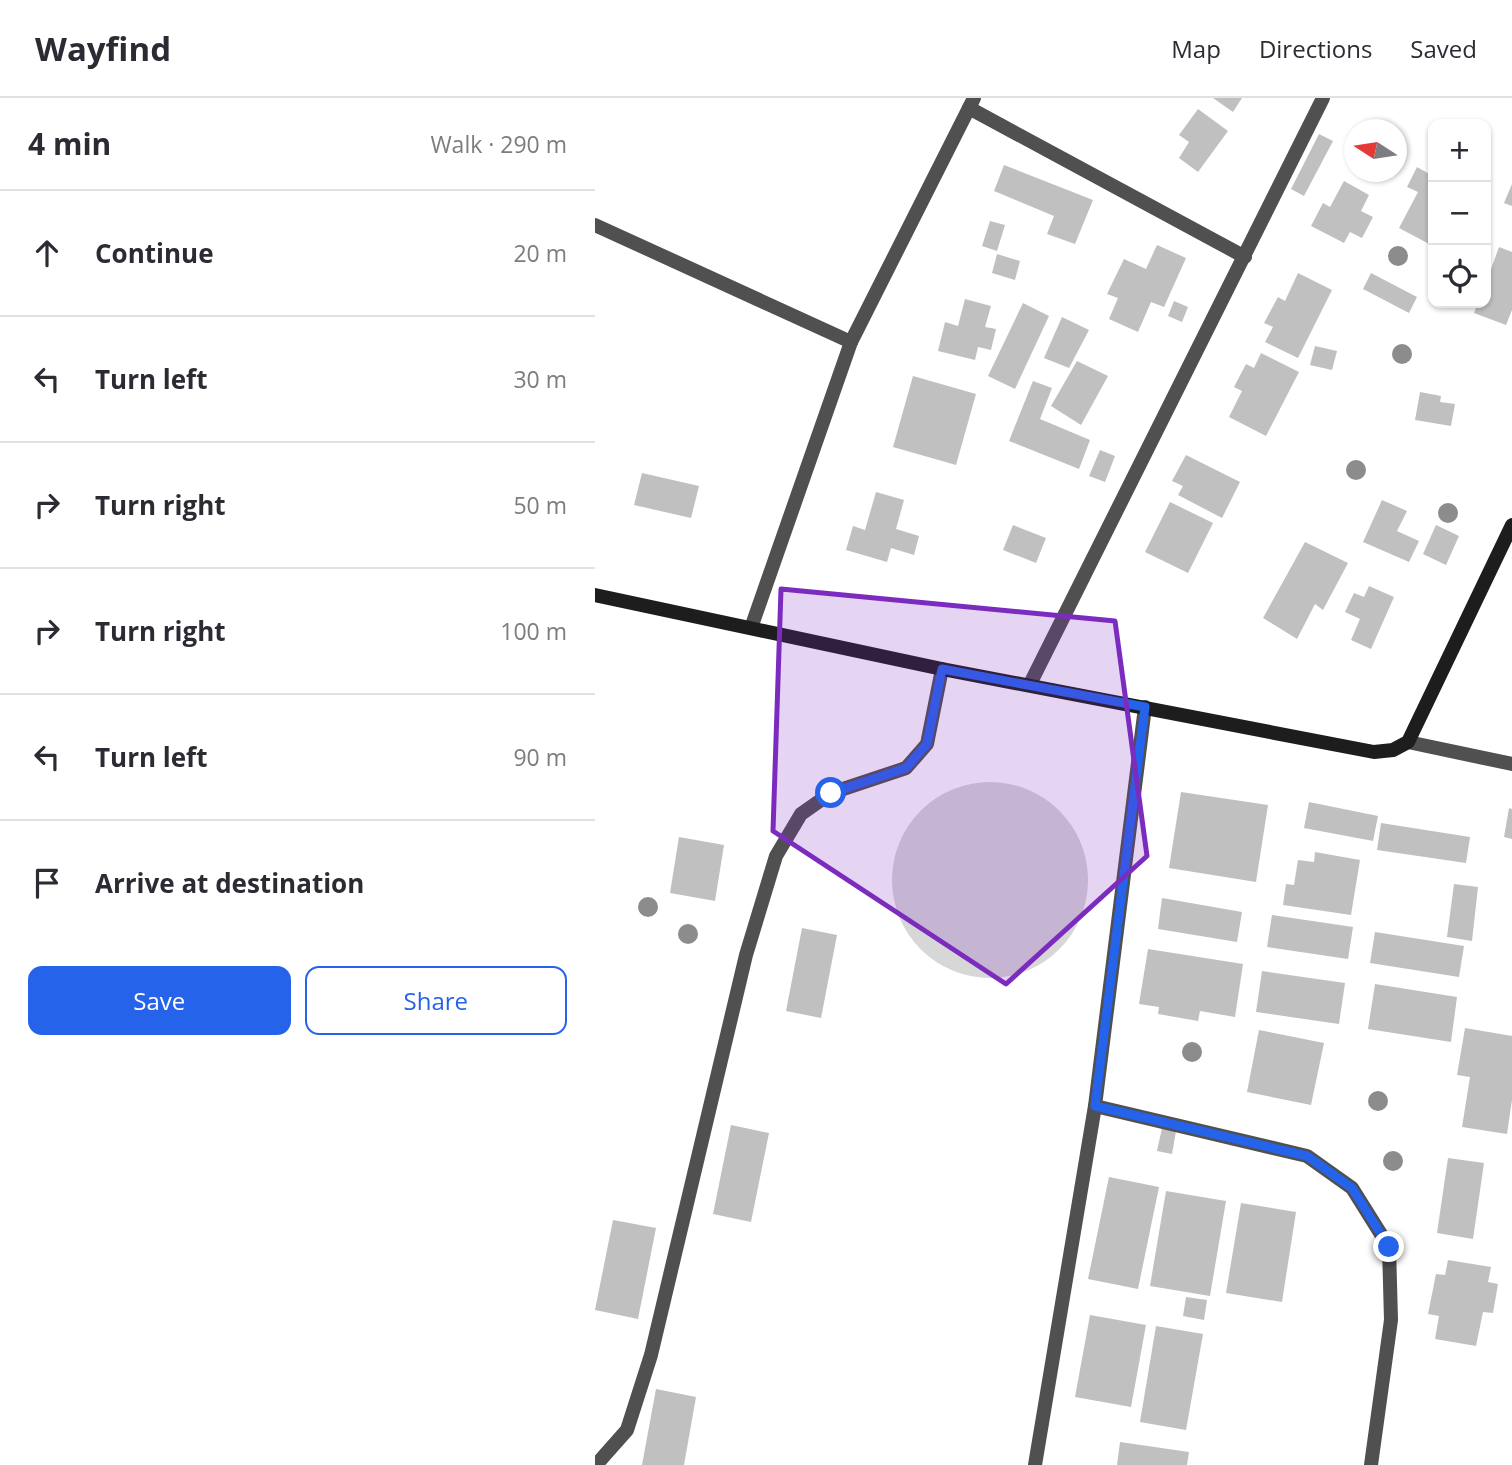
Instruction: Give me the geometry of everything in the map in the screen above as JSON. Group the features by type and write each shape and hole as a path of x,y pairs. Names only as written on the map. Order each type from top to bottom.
{"street":[{"path":"1030,684 1322,98"},
{"path":"751,628 851,342 972,103 1245,257"},
{"path":"595,225 851,342"},
{"path":"595,595 942,669 1374,751 1393,750 1408,741 1512,525"},
{"path":"596,1465 627,1430 651,1354 746,955 776,856 801,814 831,793 906,768 927,744 942,669"},
{"path":"1035,1465 1095,1106 1145,707"},
{"path":"1408,741 1512,764"},
{"path":"1095,1106 1307,1156 1352,1188 1389,1247 1391,1320 1371,1465"}],"highlighted area":[{"path":"781,589 1115,621 1147,856 1006,984 773,831"}],"shaded area":[{"path":"990,782 1027,790 1059,811 1080,843 1088,880 1080,917 1059,949 1027,970 990,978 953,970 921,949 900,917 892,880 900,843 921,811 953,790"}],"building":[{"path":"1213,98 1242,98 1233,112"},
{"path":"1198,109 1228,131 1198,172 1179,158 1189,142 1179,135"},
{"path":"1319,134 1333,141 1304,196 1291,189"},
{"path":"1004,165 1093,200 1075,244 1047,234 1054,216 994,191"},
{"path":"1417,167 1428,173 1428,243 1399,228 1418,192 1407,187"},
{"path":"1344,181 1369,195 1361,211 1373,217 1362,238 1350,232 1344,243 1311,226 1323,203 1330,207"},
{"path":"1512,184 1512,206 1504,203"},
{"path":"990,221 1005,225 997,251 982,246"},
{"path":"1157,245 1186,258 1164,307 1151,302 1138,332 1109,319 1118,298 1107,294 1124,259 1146,269"},
{"path":"1499,247 1512,252 1512,310 1506,325 1474,313 1476,308 1491,308 1491,269"},
{"path":"997,254 1020,261 1015,280 992,273"},
{"path":"1298,273 1332,290 1298,358 1265,342 1273,327 1264,323 1278,297 1285,301"},
{"path":"1371,273 1417,297 1409,313 1363,289"},
{"path":"965,299 991,306 985,327 996,329 991,350 978,347 975,360 938,351 945,322 958,326"},
{"path":"1174,301 1188,307 1182,322 1168,316"},
{"path":"1023,303 1049,316 1015,389 988,376"},
{"path":"1062,317 1089,330 1069,368 1044,358"},
{"path":"1315,346 1337,351 1332,370 1310,365"},
{"path":"1261,353 1299,372 1266,436 1229,417 1242,391 1234,387 1246,364 1254,368"},
{"path":"1077,361 1108,376 1081,425 1051,406"},
{"path":"913,376 976,394 956,465 893,447"},
{"path":"1033,381 1052,388 1040,419 1090,440 1079,469 1009,441"},
{"path":"1420,392 1441,396 1440,402 1455,404 1451,426 1415,420"},
{"path":"1100,450 1115,456 1105,482 1089,476"},
{"path":"1186,455 1240,482 1222,518 1178,495 1183,486 1172,481"},
{"path":"642,473 699,486 691,518 634,505"},
{"path":"876,492 904,500 896,529 919,536 914,555 891,548 887,562 846,550 853,526 865,530"},
{"path":"1382,500 1407,511 1397,531 1419,541 1409,562 1363,542"},
{"path":"1170,502 1213,523 1188,573 1145,552"},
{"path":"1013,525 1046,538 1036,563 1003,550"},
{"path":"1436,525 1459,536 1446,565 1423,554"},
{"path":"1305,542 1348,563 1323,610 1315,604 1297,639 1263,618"},
{"path":"1369,586 1394,597 1371,649 1351,640 1360,619 1345,612 1354,593 1364,597"},
{"path":"1181,792 1268,805 1256,882 1169,868"},
{"path":"1309,802 1378,816 1373,841 1304,828"},
{"path":"1509,808 1512,809 1512,839 1504,837"},
{"path":"1381,823 1470,837 1466,863 1377,850"},
{"path":"679,837 724,845 715,901 670,893"},
{"path":"1315,852 1360,860 1351,915 1283,905 1286,884 1294,885 1298,860 1314,862"},
{"path":"1454,884 1478,887 1472,941 1447,937"},
{"path":"1162,898 1242,912 1237,942 1158,929"},
{"path":"1272,915 1353,927 1348,959 1267,947"},
{"path":"802,928 837,935 821,1018 786,1011"},
{"path":"1375,932 1464,946 1459,977 1370,963"},
{"path":"1148,949 1243,964 1235,1017 1200,1011 1198,1021 1158,1014 1159,1007 1139,1004"},
{"path":"1262,971 1345,983 1339,1024 1256,1012"},
{"path":"1375,984 1457,997 1451,1042 1368,1029"},
{"path":"1465,1028 1512,1036 1512,1100 1507,1134 1462,1127 1470,1077 1457,1075"},
{"path":"1259,1030 1324,1043 1311,1105 1247,1092"},
{"path":"731,1125 769,1133 751,1222 713,1214"},
{"path":"1162,1128 1176,1131 1172,1154 1157,1151"},
{"path":"1448,1158 1484,1163 1473,1239 1437,1233"},
{"path":"1109,1177 1159,1187 1138,1289 1088,1279"},
{"path":"1166,1191 1226,1201 1210,1296 1150,1286"},
{"path":"1241,1203 1296,1212 1282,1302 1226,1293"},
{"path":"613,1220 656,1228 638,1319 595,1310"},
{"path":"1448,1260 1491,1267 1488,1282 1498,1284 1493,1313 1483,1312 1476,1346 1435,1339 1439,1316 1428,1314 1436,1274 1445,1275"},
{"path":"1186,1297 1207,1300 1204,1320 1183,1316"},
{"path":"1090,1315 1146,1325 1131,1407 1075,1397"},
{"path":"1156,1326 1203,1334 1186,1430 1140,1422"},
{"path":"656,1389 696,1397 684,1465 642,1465"},
{"path":"1120,1442 1189,1452 1187,1465 1117,1465"}],"route":[{"path":"831,793 906,768 927,744 942,669 1145,707 1095,1106 1307,1156 1352,1188 1389,1247"}]}
